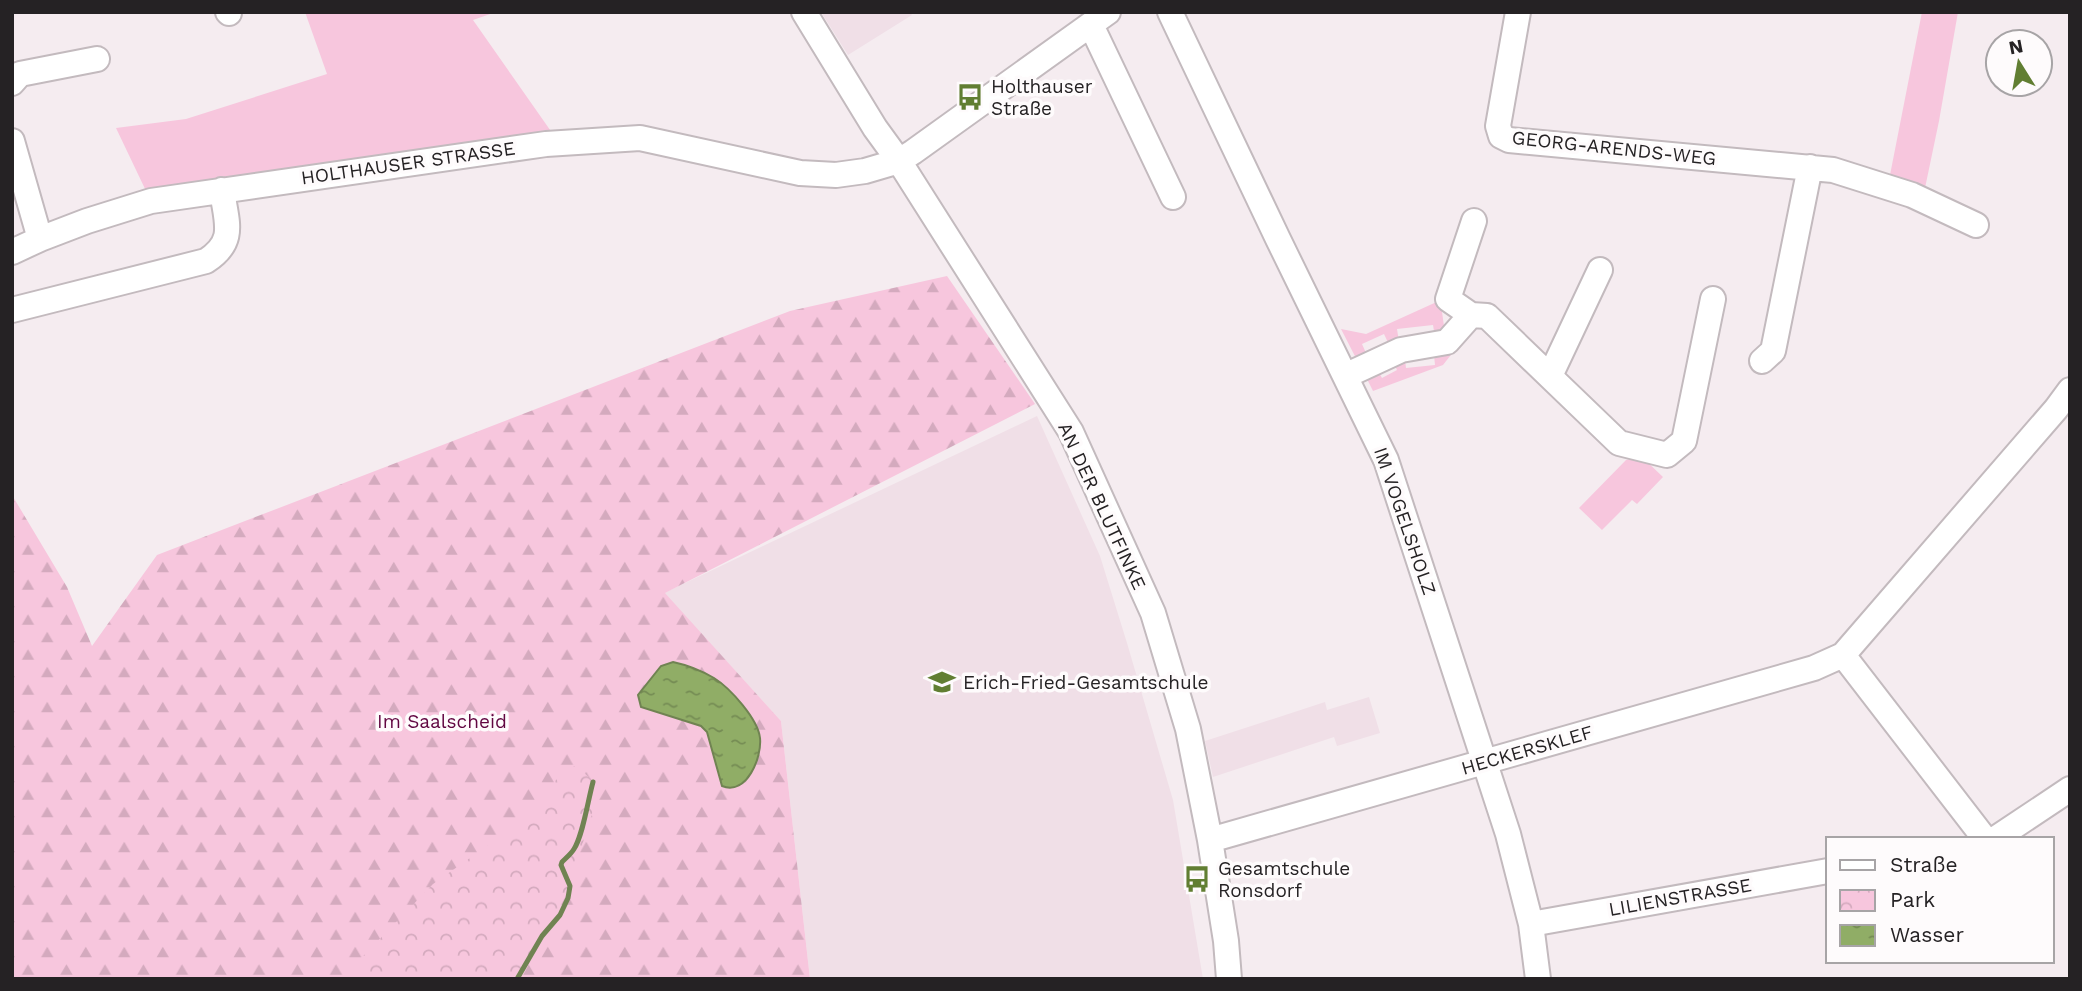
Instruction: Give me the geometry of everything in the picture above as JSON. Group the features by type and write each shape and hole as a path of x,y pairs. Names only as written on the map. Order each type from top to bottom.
{"street":[{"name":"AN DER BLUTFINKE","path":"804,12 1070,432 1153,613 1188,729 1210,840 1226,941 1229,979"},
{"name":"IM VOGELSHOLZ","path":"1170,12 1386,460 1508,834 1531,923 1538,979"},
{"name":"GEORG-ARENDS-WEG","path":"1518,12 1499,125 1501,136 1509,140 1833,170 1912,195 1976,225"},
{"name":"HOLTHAUSER STRASSE","path":"12,252 40,239 151,201 546,144 639,138 800,173 836,175 865,171 899,161 1100,19 1173,197"},
{"path":"12,83 20,74 97,58"},
{"path":"12,141 40,239"},
{"path":"1762,361 1773,351 1810,166"},
{"path":"12,310 206,261 226,242 222,190"},
{"path":"1474,221 1448,299 1471,315 1488,316 1619,443 1667,455 1684,441 1713,299"},
{"path":"1550,376 1600,270"},
{"path":"1345,376 1401,350 1447,342 1471,315"},
{"name":"HECKERSKLEF","path":"1210,840 1814,668 1843,655 2070,390"},
{"path":"1843,655 1983,837"},
{"path":"1998,837 2070,789"},
{"name":"LILIENSTRASSE","path":"1531,923 1826,871"}],"shaded area":[{"path":"821,12 910,12 912,15 848,55"},
{"name":"Erich-Fried-Gesamtschule","path":"1037,416 1100,556 1127,643 1173,800 1203,979 810,979 781,721 664,593"},
{"path":"1369,697 1380,733 1337,746 1334,737 1213,777 1205,741 1325,702 1327,710"}],"green space":[{"path":"305,12 496,12 473,20 555,137 147,193 116,128 186,119 327,74"},
{"path":"1922,12 1958,12 1925,188 1890,175"},
{"name":"Im Saalscheid","path":"947,276 1035,404 665,593 781,721 810,979 12,979 12,495 67,587 92,646 157,555 790,311"},
{"path":"1444,301 1442,312 1445,333 1436,343 1433,325 1397,329 1400,348 1392,351 1384,334 1362,344 1370,362 1360,366 1341,329 1366,334"},
{"path":"1461,342 1443,365 1373,391 1362,369 1374,364 1382,378 1397,370 1389,354 1404,351 1406,368 1435,365 1433,345"},
{"path":"1641,456 1663,477 1637,504 1632,500 1602,530 1579,508 1626,460"},
{"path":"576,766 591,779 598,794 568,891 521,979 341,979 433,884 514,827 565,769"}],"water":[{"path":"673,662 714,678 735,696 754,722 760,738 758,755 751,773 739,785 731,788 722,786 707,732 701,726 641,707 638,695 661,666"}],"waterway":[{"path":"517,979 542,936 560,915 568,898 570,886 561,865 577,843 593,782"}],"place":[{"name":"Holthauser Straße","path":"970,97"},
{"name":"Erich-Fried-Gesamtschule","path":"942,682"},
{"name":"Gesamtschule Ronsdorf","path":"1197,879"}]}
